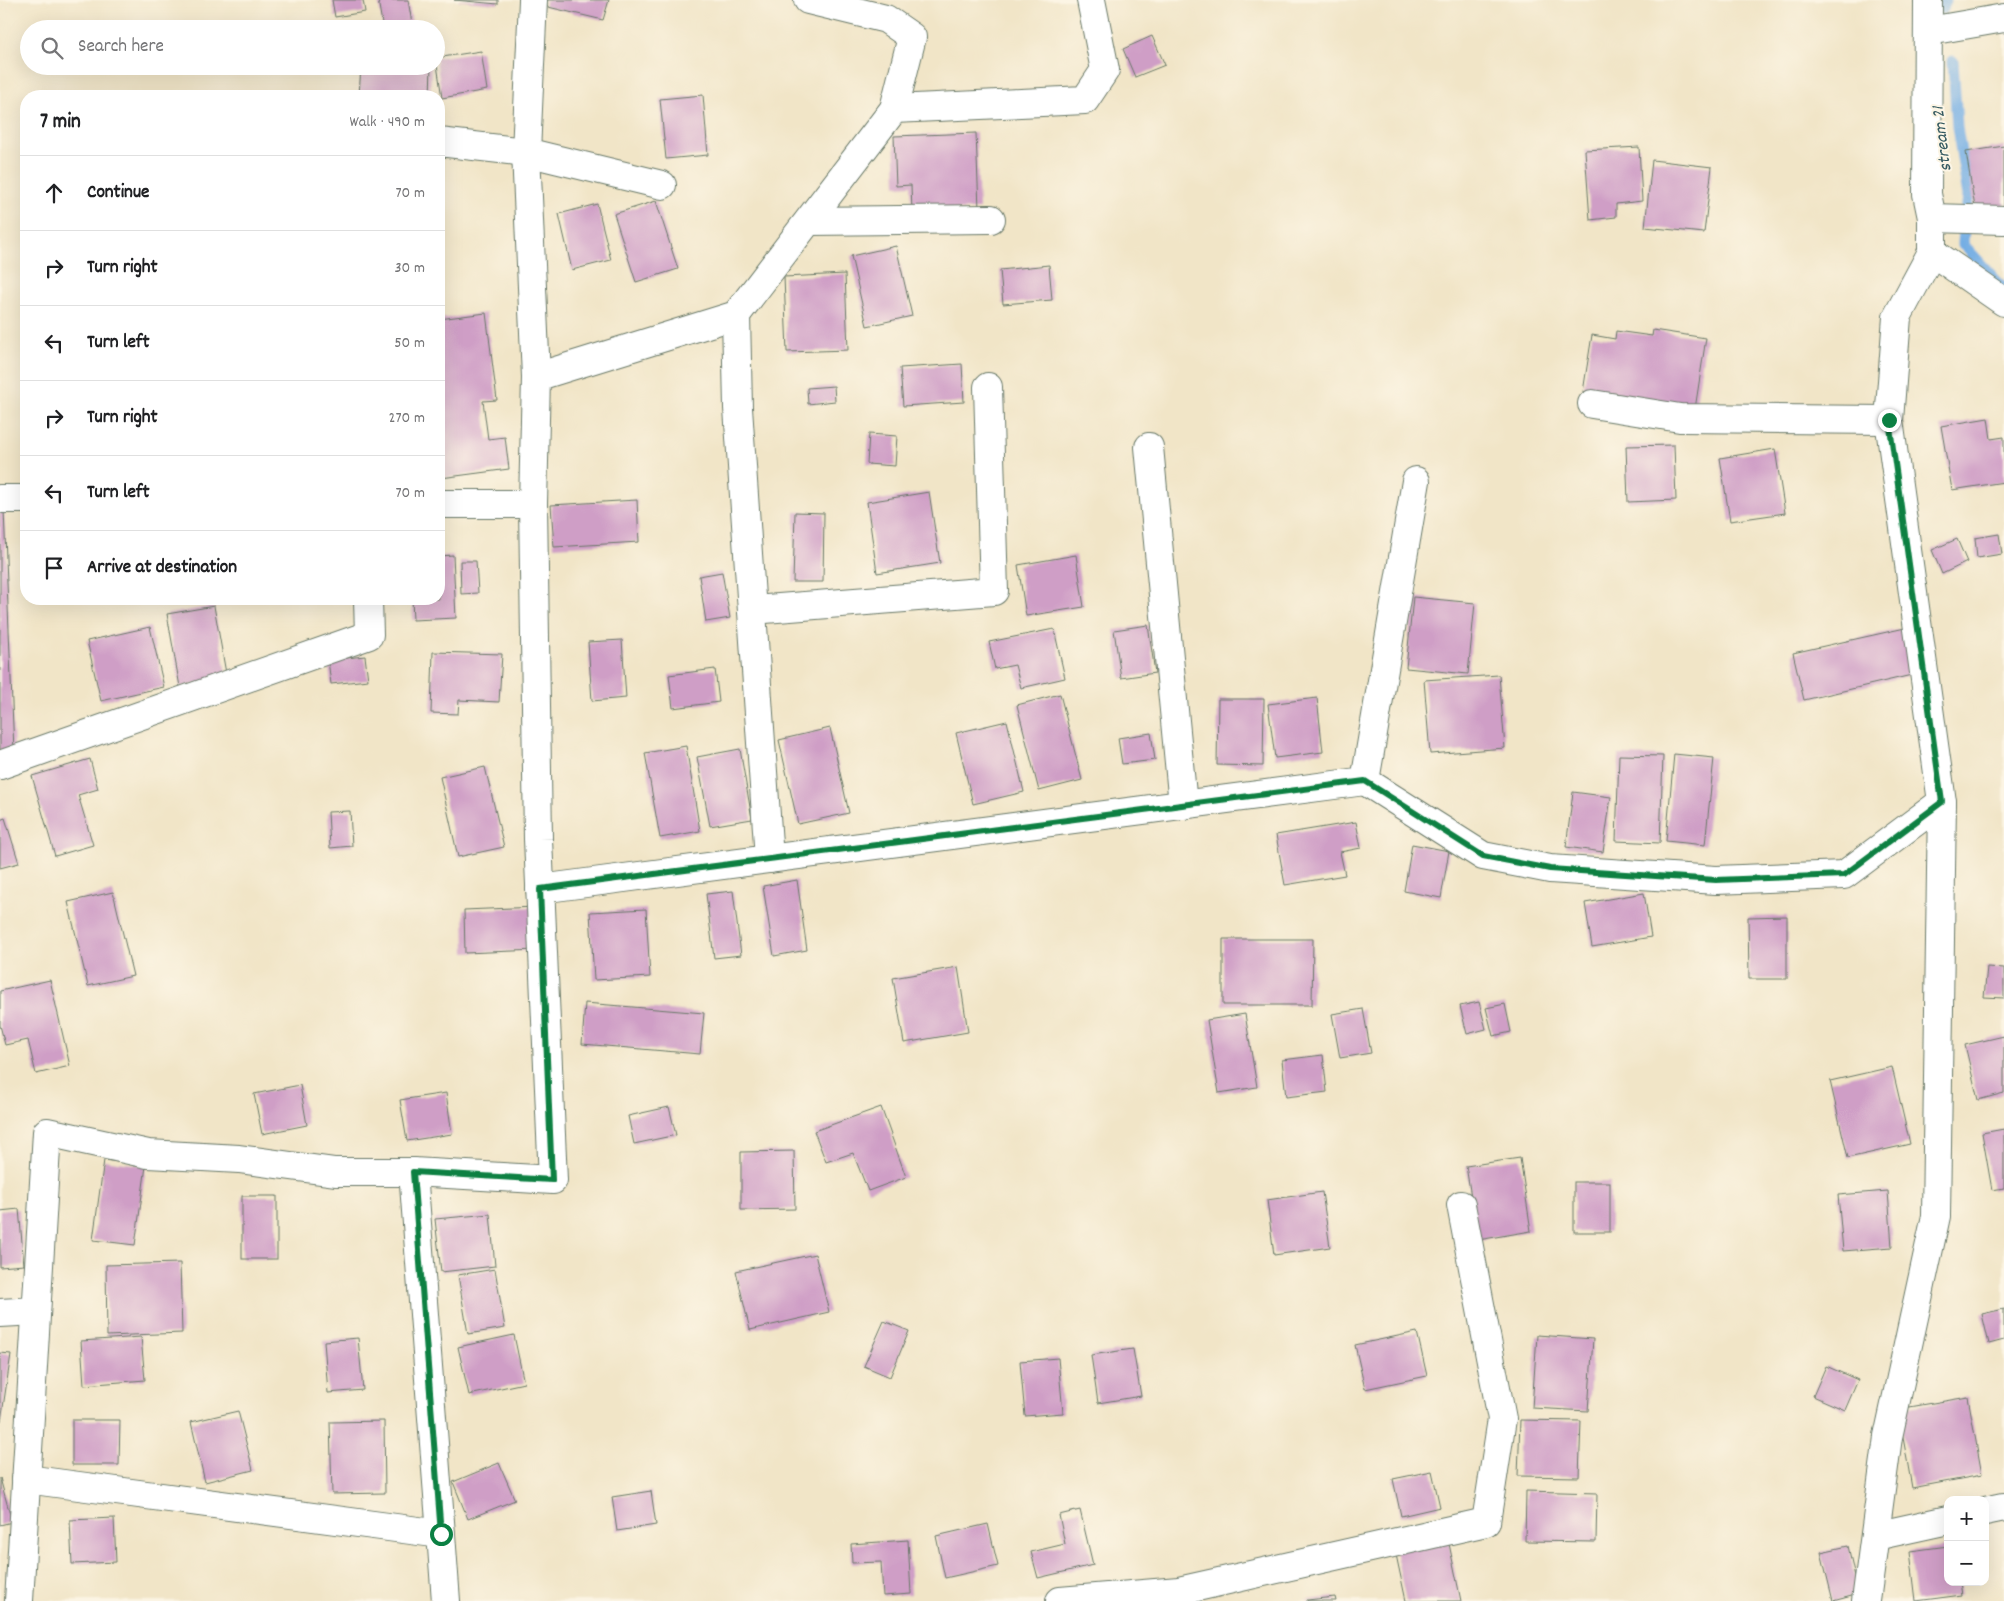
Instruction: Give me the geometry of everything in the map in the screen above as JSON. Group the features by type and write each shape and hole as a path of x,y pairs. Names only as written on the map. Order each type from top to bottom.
{"street":[{"path":"19,1601 47,1132 148,1154 239,1159 335,1172 413,1172 552,1180 540,889 533,504 536,377 526,152 532,0"},
{"path":"536,377 736,315 894,109 912,37 886,19 808,0"},
{"path":"894,109 1085,100 1105,70 1090,0"},
{"path":"1866,1601 1888,1437 1936,1216 1942,802 1889,420 1897,317 1932,252 1932,218 1927,194 1930,31 1928,0"},
{"path":"1930,31 2004,18"},
{"path":"445,143 526,152 662,185"},
{"path":"1932,218 2004,220"},
{"path":"809,221 991,219"},
{"path":"1932,252 2004,302"},
{"path":"736,315 738,408 769,859"},
{"path":"752,610 994,591 988,387"},
{"path":"1592,404 1680,418 1889,420"},
{"path":"1149,446 1183,805"},
{"path":"1365,781 1416,481"},
{"path":"0,499 20,499"},
{"path":"445,504 533,504"},
{"path":"0,764 369,635 368,605"},
{"path":"540,889 1365,781 1483,856 1550,869 1716,880 1844,875 1942,802"},
{"path":"413,1172 446,1601"},
{"path":"1060,1601 1179,1591 1486,1522 1502,1419 1460,1205"},
{"path":"0,1313 36,1311"},
{"path":"26,1478 441,1534"},
{"path":"1989,1510 2004,1507"},
{"path":"1875,1536 1944,1521"}],"building":[{"path":"332,0 363,0 365,12 335,17"},
{"path":"378,0 408,0 411,20 381,20"},
{"path":"454,0 498,0 498,4"},
{"path":"546,0 609,0 603,20 544,6"},
{"path":"1152,36 1165,65 1135,77 1123,49"},
{"path":"481,51 487,90 445,97 445,90 441,90 439,75 445,75 445,57"},
{"path":"360,75 431,75 430,90 359,90"},
{"path":"703,95 708,155 666,159 660,99"},
{"path":"976,133 979,209 912,212 911,185 896,186 894,136"},
{"path":"2004,146 2004,209 1976,214 1966,152"},
{"path":"1639,147 1642,201 1616,204 1616,217 1590,220 1585,150"},
{"path":"1652,160 1712,167 1704,233 1645,227"},
{"path":"656,201 678,269 636,282 614,214"},
{"path":"597,204 611,260 572,270 559,214"},
{"path":"896,246 912,316 867,326 851,256"},
{"path":"1049,265 1052,300 1003,304 1000,270"},
{"path":"845,274 848,350 787,352 784,277"},
{"path":"486,313 497,400 483,401 488,439 505,437 509,469 445,477 445,318"},
{"path":"1653,330 1706,338 1695,409 1583,392 1592,335 1615,339 1616,331 1652,336"},
{"path":"962,364 964,402 903,406 900,368"},
{"path":"834,386 835,401 808,404 807,388"},
{"path":"1988,418 1991,439 2004,437 2004,482 1952,490 1941,426"},
{"path":"869,434 897,436 895,466 867,464"},
{"path":"1674,445 1676,500 1628,502 1626,446"},
{"path":"1775,449 1785,513 1730,521 1720,458"},
{"path":"929,492 940,563 877,573 867,502"},
{"path":"637,500 639,542 554,547 551,505"},
{"path":"0,510 4,510 14,751 0,752"},
{"path":"795,512 824,513 823,582 793,582"},
{"path":"1999,534 2002,554 1977,558 1975,538"},
{"path":"1957,539 1967,562 1942,574 1932,550"},
{"path":"453,555 456,618 413,620 412,605 445,605 445,556"},
{"path":"1076,555 1084,607 1026,616 1018,565"},
{"path":"460,561 476,561 478,593 461,594"},
{"path":"722,572 730,618 706,622 699,576"},
{"path":"1413,597 1475,603 1468,674 1406,668"},
{"path":"214,606 227,679 180,687 167,614"},
{"path":"1148,625 1155,673 1121,678 1114,630"},
{"path":"150,627 164,687 101,701 87,641"},
{"path":"1905,628 1916,674 1804,700 1793,653"},
{"path":"1054,629 1065,678 1021,688 1015,665 995,669 989,642"},
{"path":"622,640 626,698 592,701 588,642"},
{"path":"433,652 502,654 499,702 459,700 458,714 431,713"},
{"path":"365,656 368,680 331,684 328,660"},
{"path":"715,669 719,702 673,708 669,675"},
{"path":"1499,675 1505,748 1430,754 1424,680"},
{"path":"1060,694 1082,780 1039,791 1017,705"},
{"path":"1317,698 1323,752 1275,758 1268,704"},
{"path":"1218,699 1264,699 1263,766 1217,765"},
{"path":"1007,721 1024,792 973,804 956,733"},
{"path":"830,728 849,813 798,824 779,740"},
{"path":"1151,733 1155,760 1122,764 1118,738"},
{"path":"686,746 700,831 660,838 645,753"},
{"path":"740,749 752,819 710,826 697,757"},
{"path":"1674,754 1714,758 1705,845 1666,841"},
{"path":"1619,755 1663,756 1660,843 1616,841"},
{"path":"90,759 98,789 78,795 93,845 55,856 32,776"},
{"path":"485,767 504,847 458,857 440,777"},
{"path":"1573,792 1611,797 1603,852 1566,847"},
{"path":"350,811 352,846 330,848 328,812"},
{"path":"5,818 19,863 0,868 0,820"},
{"path":"1356,822 1361,848 1340,852 1345,875 1285,885 1276,835"},
{"path":"1412,844 1449,851 1441,898 1404,891"},
{"path":"797,880 807,950 774,956 763,886"},
{"path":"733,891 741,955 714,958 706,894"},
{"path":"113,892 133,976 88,986 68,902"},
{"path":"1644,893 1651,937 1592,947 1585,903"},
{"path":"536,907 537,950 465,953 464,910"},
{"path":"646,909 650,977 594,980 590,912"},
{"path":"1787,916 1787,979 1749,979 1748,917"},
{"path":"1223,939 1313,939 1312,1005 1223,1005"},
{"path":"958,967 968,1032 904,1043 893,978"},
{"path":"1987,967 2004,968 2004,998 1984,997"},
{"path":"50,980 70,1066 36,1074 28,1040 5,1045 0,1025 0,991"},
{"path":"1479,1002 1486,1029 1467,1034 1460,1006"},
{"path":"585,1003 704,1013 700,1054 582,1044"},
{"path":"1505,1004 1511,1032 1493,1036 1486,1008"},
{"path":"1363,1009 1371,1053 1340,1058 1332,1014"},
{"path":"1245,1014 1257,1087 1219,1093 1207,1020"},
{"path":"2004,1036 2004,1093 1978,1100 1965,1045"},
{"path":"1323,1055 1327,1092 1286,1097 1282,1060"},
{"path":"1892,1067 1910,1144 1848,1158 1830,1081"},
{"path":"300,1085 307,1125 262,1134 254,1094"},
{"path":"446,1093 452,1134 407,1141 400,1100"},
{"path":"669,1107 676,1135 634,1144 628,1116"},
{"path":"881,1107 906,1177 868,1191 853,1153 826,1162 814,1131"},
{"path":"2004,1129 2004,1188 1992,1190 1982,1133"},
{"path":"794,1151 795,1209 741,1210 741,1152"},
{"path":"1520,1158 1531,1231 1478,1240 1466,1166"},
{"path":"104,1160 146,1166 135,1245 93,1240"},
{"path":"1574,1182 1610,1182 1610,1232 1574,1232"},
{"path":"1888,1191 1892,1247 1843,1251 1838,1195"},
{"path":"1322,1192 1330,1247 1274,1255 1267,1200"},
{"path":"242,1196 277,1196 277,1259 242,1259"},
{"path":"19,1209 24,1265 0,1267 0,1211"},
{"path":"490,1214 495,1266 441,1272 435,1219"},
{"path":"815,1254 829,1312 750,1330 736,1271"},
{"path":"180,1263 182,1333 107,1336 106,1265"},
{"path":"495,1269 505,1328 468,1334 458,1275"},
{"path":"2004,1309 2004,1340 1989,1344 1982,1314"},
{"path":"884,1321 909,1331 890,1377 864,1366"},
{"path":"1417,1332 1427,1376 1365,1389 1355,1345"},
{"path":"514,1335 524,1383 469,1395 458,1347"},
{"path":"1537,1335 1593,1339 1588,1411 1532,1408"},
{"path":"141,1337 145,1380 84,1385 81,1341"},
{"path":"358,1338 363,1390 328,1393 324,1341"},
{"path":"1133,1349 1141,1396 1098,1403 1091,1355"},
{"path":"0,1353 11,1354 1,1421 0,1420"},
{"path":"1058,1358 1063,1413 1025,1416 1020,1361"},
{"path":"1826,1366 1858,1380 1845,1410 1813,1396"},
{"path":"1968,1397 1982,1475 1912,1488 1898,1409"},
{"path":"238,1411 253,1470 205,1482 191,1422"},
{"path":"72,1420 120,1420 119,1465 72,1465"},
{"path":"1520,1420 1581,1421 1579,1477 1518,1476"},
{"path":"384,1421 385,1493 332,1494 330,1422"},
{"path":"499,1463 515,1500 468,1519 453,1482"},
{"path":"1432,1471 1440,1507 1401,1516 1393,1479"},
{"path":"0,1478 12,1522 0,1525"},
{"path":"651,1491 656,1525 617,1531 612,1497"},
{"path":"1526,1491 1597,1493 1596,1542 1525,1541"},
{"path":"1080,1510 1093,1565 1038,1578 1031,1552 1065,1544 1059,1515"},
{"path":"114,1518 116,1562 72,1564 70,1520"},
{"path":"988,1524 998,1566 945,1578 936,1536"},
{"path":"1448,1539 1461,1601 1406,1601 1395,1550"},
{"path":"908,1540 911,1594 883,1596 881,1562 852,1563 851,1544"},
{"path":"1848,1546 1859,1594 1833,1601 1821,1552"},
{"path":"1944,1547 1944,1586 1961,1586 1962,1595 1916,1601 1910,1551"},
{"path":"1335,1597 1336,1601 1307,1601 1307,1600"}],"waterway":[{"name":"stream 21","path":"1943,9 1945,0"},
{"name":"stream 21","path":"1953,61 1957,127 1968,196 1966,213"},
{"name":"stream 21","path":"1964,229 1963,244 2003,288"}],"route":[{"path":"441,1534 413,1172 552,1180 540,889 1365,781 1483,856 1550,869 1716,880 1844,875 1942,802 1889,420"}]}
